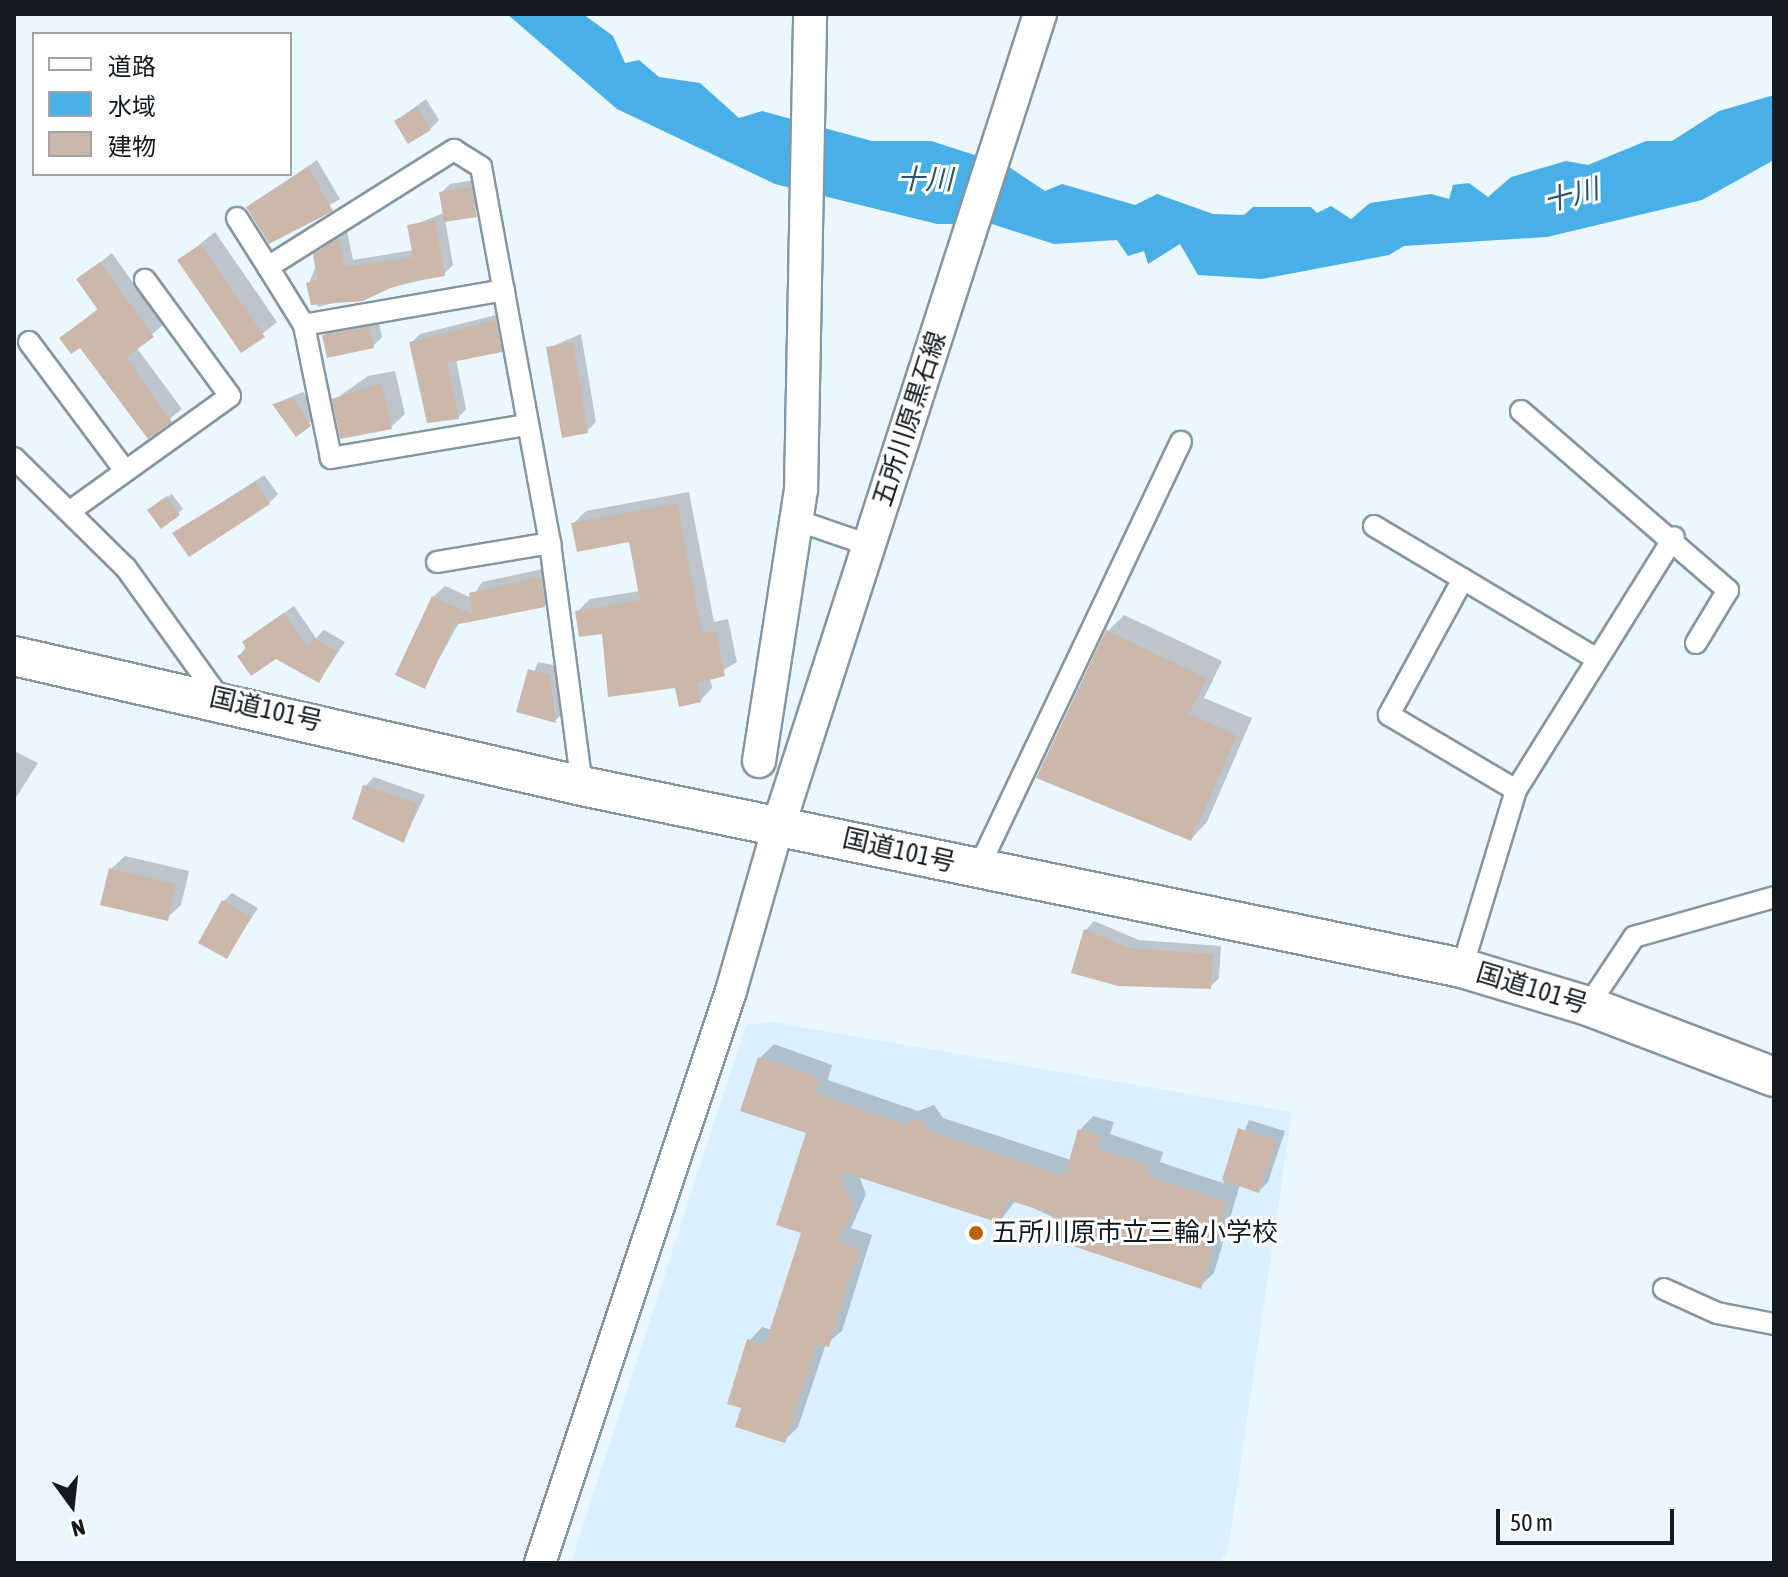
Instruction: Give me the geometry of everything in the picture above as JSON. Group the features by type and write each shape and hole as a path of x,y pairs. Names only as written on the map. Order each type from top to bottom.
{"highway":[{"name":"国道101号","path":"14,656 220,699 582,786 779,824 978,869 1462,968 1588,1006 1774,1077"}],"main road":[{"path":"759,761 796,520 809,256 810,14"},
{"name":"五所川原黒石線","path":"779,824 1040,14"}],"street":[{"path":"268,267 454,150 481,167 550,543 582,786"},
{"path":"237,218 304,325 331,458 526,425"},
{"path":"73,509 230,396 145,280"},
{"path":"304,325 504,290"},
{"path":"29,342 125,471"},
{"path":"1521,411 1674,537 1728,590 1696,643"},
{"path":"978,869 1181,442"},
{"path":"14,458 73,509 220,699"},
{"path":"796,520 869,545"},
{"path":"1374,526 1595,658"},
{"path":"1462,968 1516,790 1595,658 1674,537"},
{"path":"437,562 550,543"},
{"path":"1463,579 1389,715 1516,790"},
{"path":"540,1563 731,991 779,824"},
{"path":"1588,1006 1634,937 1774,897"},
{"path":"1664,1289 1717,1313 1774,1324"}],"shaded area":[{"name":"五所川原市立三輪小学校","path":"773,1022 1292,1112 1228,1550 1219,1563 571,1563 746,1025"}],"water":[{"name":"十川","path":"507,14 583,14 613,36 625,63 639,60 659,77 700,83 739,118 762,111 872,141 931,141 1006,165 1045,191 1062,184 1135,205 1157,194 1213,214 1244,215 1253,207 1311,207 1317,213 1331,206 1351,219 1370,203 1431,194 1449,199 1453,185 1469,183 1488,197 1511,177 1566,161 1588,165 1646,141 1672,141 1719,111 1774,95 1774,160 1702,200 1547,237 1404,246 1389,255 1262,279 1198,275 1180,244 1148,264 1144,251 1128,256 1117,240 1054,244 992,224 937,224 775,184 617,109"}],"building":[{"path":"417,107 431,130 408,144 394,121"},
{"path":"308,167 333,211 269,244 246,207"},
{"path":"471,187 477,217 444,222 439,192"},
{"path":"435,220 445,276 399,284 363,301 311,305 306,283 317,280 313,254 339,238 344,267 413,257 407,225"},
{"path":"201,244 265,337 241,353 177,260"},
{"path":"100,262 154,337 126,357 172,422 148,439 80,348 71,354 59,338 98,310 76,279"},
{"path":"496,320 502,352 447,363 459,419 427,423 409,342"},
{"path":"369,327 374,348 327,358 322,335"},
{"path":"573,342 588,433 562,438 546,347"},
{"path":"382,383 392,429 340,439 332,399"},
{"path":"294,399 311,426 296,437 272,404"},
{"path":"255,482 270,504 189,557 172,533"},
{"path":"167,496 180,515 161,529 147,510"},
{"path":"677,503 702,633 716,631 725,676 697,683 701,702 679,707 675,688 608,697 602,634 579,637 575,611 640,600 629,542 577,552 571,523"},
{"path":"541,577 545,607 454,625 425,689 395,675 432,596 473,615 469,593"},
{"path":"284,613 308,648 314,638 337,651 319,683 276,659 251,676 237,656 247,650 242,642"},
{"path":"1106,630 1207,678 1189,714 1237,735 1191,841 1036,778"},
{"path":"528,669 550,675 556,723 516,712"},
{"path":"363,785 418,803 404,843 352,819"},
{"path":"109,868 176,884 168,921 100,905"},
{"path":"222,900 251,917 227,959 198,943"},
{"path":"1084,929 1129,948 1213,954 1211,989 1118,986 1071,973"},
{"name":"五所川原市立三輪小学校","path":"758,1057 820,1078 815,1093 903,1124 920,1118 929,1131 1065,1176 1078,1129 1102,1136 1097,1148 1151,1166 1148,1176 1227,1201 1201,1289 1046,1237 1052,1214 1008,1200 1000,1223 839,1171 854,1209 839,1241 860,1249 829,1347 818,1344 785,1443 735,1427 741,1408 727,1404 747,1339 765,1345 801,1233 776,1225 806,1133 740,1111"},
{"path":"1238,1128 1277,1140 1259,1193 1222,1180"}],"place":[{"name":"五所川原市立三輪小学校","path":"976,1233"}]}
